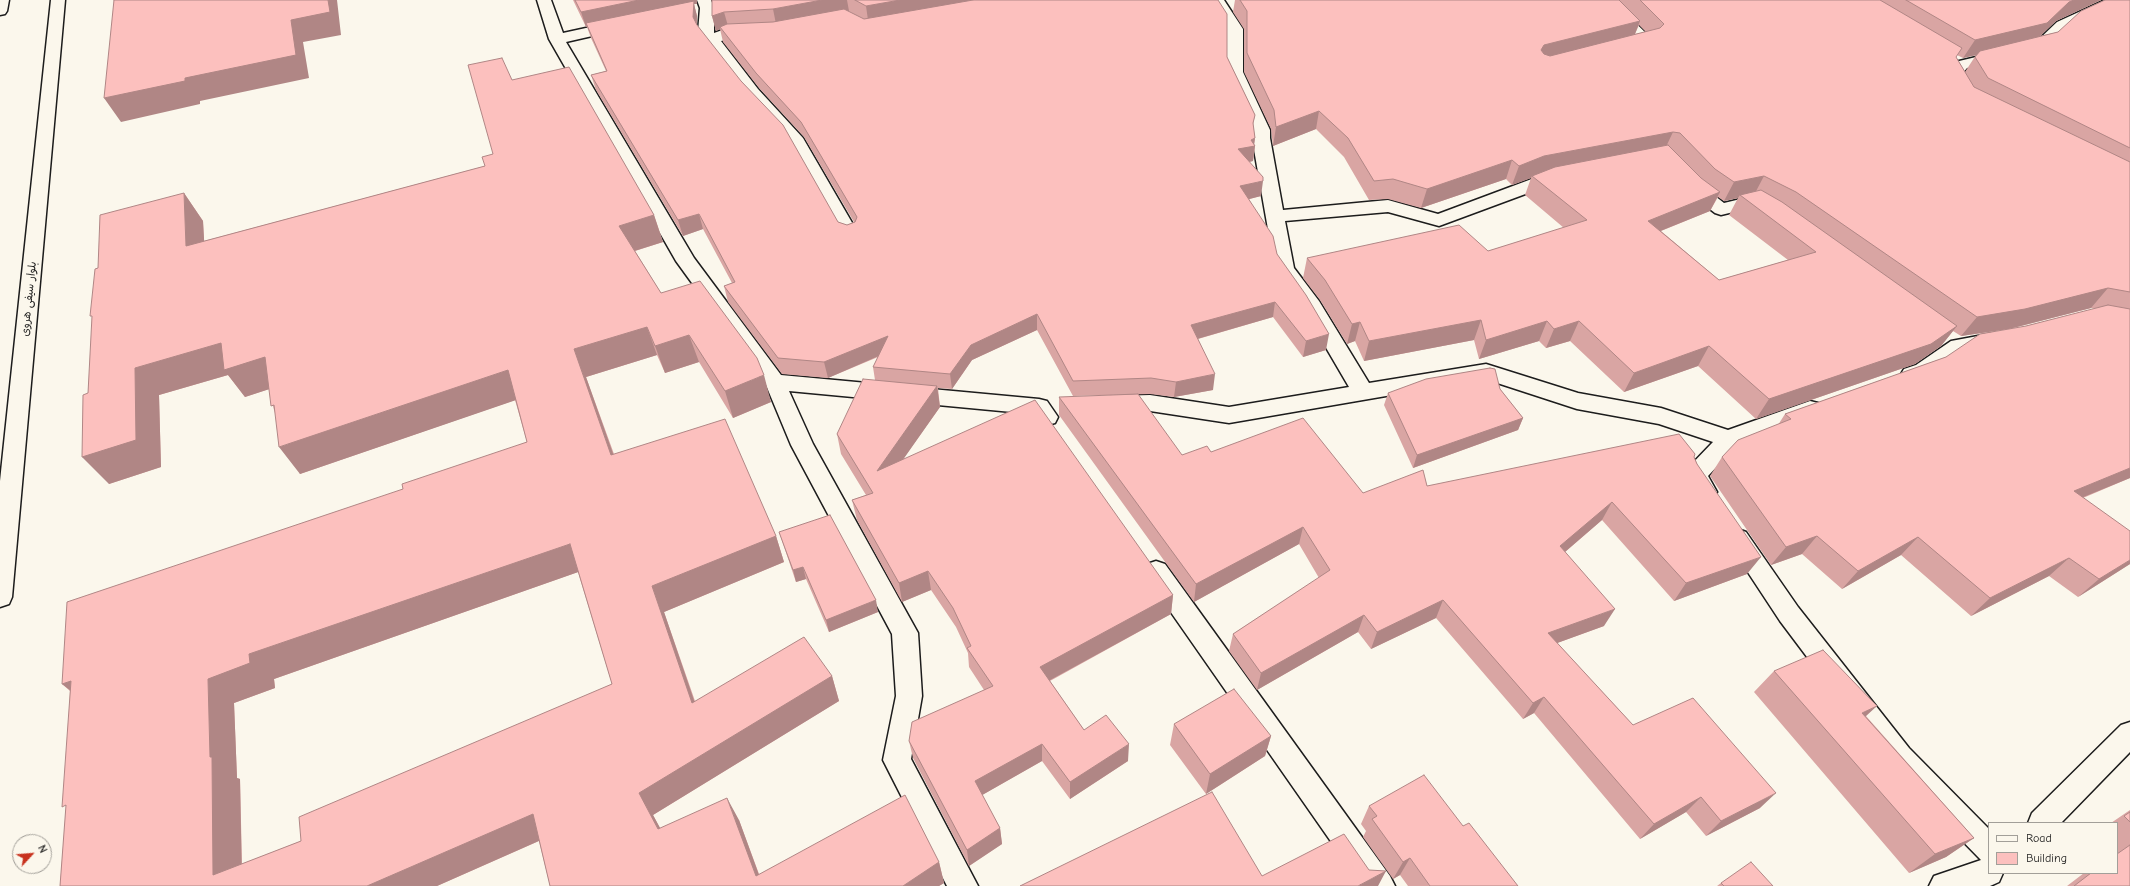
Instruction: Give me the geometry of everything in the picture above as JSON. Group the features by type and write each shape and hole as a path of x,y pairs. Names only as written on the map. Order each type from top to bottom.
{"street":[{"path":"0,11 2,0"},
{"name":"بلوار سیفی هروی","path":"0,598 58,0"},
{"path":"544,0 557,39 686,261 775,382 802,445 905,633 909,696 898,760 963,886"},
{"path":"1217,0 1235,29 1235,72 1262,130 1261,138 1277,216 1285,269 1312,306 1362,392"},
{"path":"1603,0 1647,42 1617,49"},
{"path":"1975,104 1968,101 1953,75 1954,61 2040,46 2062,25 2117,0"},
{"path":"701,6 706,32 710,39 752,92 794,138 849,233"},
{"path":"557,39 632,24"},
{"path":"710,39 728,33 769,30"},
{"path":"1679,173 1698,193 1721,209 1752,202 1778,216"},
{"path":"1277,216 1388,206 1439,220 1544,181 1575,175"},
{"path":"1894,380 1923,370 1951,342 2010,337"},
{"path":"1095,405 1150,403 1229,415 1486,371 1577,401 1661,416 1730,440"},
{"path":"775,382 1040,408 1063,406"},
{"path":"1828,403 1747,431 1730,440 1694,475 1789,614 1899,757 1988,848"},
{"path":"1040,408 1058,433"},
{"path":"1145,556 1380,886"},
{"path":"2043,822 2130,734"},
{"path":"1944,886 1988,872"}],"building":[{"path":"114,0 328,0 330,12 291,20 296,55 185,78 185,81 104,98"},
{"path":"575,0 639,0 581,12"},
{"path":"712,0 822,0 773,9 724,12 712,16"},
{"path":"855,0 900,0 866,6"},
{"path":"973,0 1218,0 1227,14 1227,57 1255,115 1253,123 1255,138 1251,140 1255,146 1238,149 1263,177 1263,181 1240,186 1273,236 1277,254 1306,295 1329,334 1306,341 1275,302 1191,325 1215,374 1176,382 1151,378 1073,381 1037,314 971,345 950,374 873,367 888,336 824,362 778,358 724,286 735,282 699,214 678,220 591,75 607,71 586,23 694,1 693,17 697,25 741,81 783,125 838,222 847,225 855,222 857,217 801,122 756,73 720,27 727,24 773,22 844,9 864,19"},
{"path":"1240,0 1619,0 1640,21 1544,45 1541,50 1544,54 1550,56 1660,28 1664,24 1640,0 1880,0 1962,48 1956,57 1974,87 2130,162 2130,292 2108,288 2025,309 1977,317 1796,192 1764,176 1734,182 1715,169 1680,133 1673,132 1544,156 1519,166 1512,160 1427,189 1393,179 1374,181 1348,138 1319,111 1276,127 1274,110 1247,53 1247,11"},
{"path":"1906,0 2074,0 2069,2 2047,23 1975,40"},
{"path":"2105,0 2130,0 2130,148 1988,78 1975,57 1980,51 2058,32 2081,11"},
{"path":"502,58 512,80 569,67 654,215 619,226 661,293 700,281 757,358 764,375 725,391 689,335 655,346 647,327 574,349 611,455 725,419 776,536 652,586 692,703 804,637 832,676 639,793 658,829 727,798 756,876 905,795 939,862 903,886 550,886 533,814 367,886 60,886 66,805 62,807 71,681 62,684 67,602 403,489 402,484 527,442 508,370 279,447 274,405 271,406 265,357 224,370 221,343 135,368 136,440 82,457 83,395 88,393 92,316 90,316 95,269 98,268 100,215 184,193 186,246 485,166 482,157 493,154 468,65","holes":["570,544 612,684 299,817 301,841 213,875 212,757 210,757 208,679 250,663 249,654"]},
{"path":"1668,145 1701,178 1720,192 1648,221 1719,280 1816,252 1740,195 1761,190 1782,202 1957,326 1931,344 1769,399 1709,346 1634,373 1579,321 1554,329 1547,321 1486,340 1481,320 1369,341 1360,322 1352,324 1325,280 1307,258 1459,225 1488,251 1587,220 1532,176 1555,167"},
{"path":"2108,305 2130,309 2130,468 2074,491 2130,531 2130,560 2099,579 2069,558 1990,598 1918,537 1858,571 1817,536 1786,547 1722,457 1738,440 1791,419 1785,414 1946,357 1980,334 2026,326"},
{"path":"1490,368 1495,369 1500,389 1523,418 1417,455 1388,393 1426,379"},
{"path":"863,379 937,386 877,471 1035,400 1173,595 1040,667 1084,730 1106,715 1129,744 1070,782 1042,744 975,781 1000,828 967,850 909,741 912,722 993,686 967,648 971,646 953,608 928,571 899,583 852,500 873,493 837,434"},
{"path":"1138,394 1182,455 1207,446 1211,452 1303,418 1363,493 1423,470 1427,486 1679,434 1695,454 1694,457 1697,464 1761,557 1686,583 1612,502 1560,546 1615,609 1548,633 1633,725 1693,698 1776,793 1721,821 1701,797 1654,824 1544,697 1533,703 1443,600 1377,632 1364,615 1261,673 1233,634 1330,570 1303,527 1196,584 1059,397"},
{"path":"830,515 876,600 826,620 803,567 793,570 779,532"},
{"path":"1823,650 1877,706 1862,713 1974,838 1935,854 1774,671"},
{"path":"1234,689 1271,736 1210,774 1174,724"},
{"path":"1424,775 1463,826 1469,823 1518,886 1430,886 1410,858 1403,862 1372,819 1377,816 1369,806"},
{"path":"1212,792 1262,876 1344,834 1369,870 1386,871 1358,886 1020,886"},
{"path":"2130,812 2130,822 2124,816"},
{"path":"2130,845 2130,886 2074,886 2090,874 2118,874 2118,853"},
{"path":"1751,862 1773,886 1724,886 1721,883"}]}
